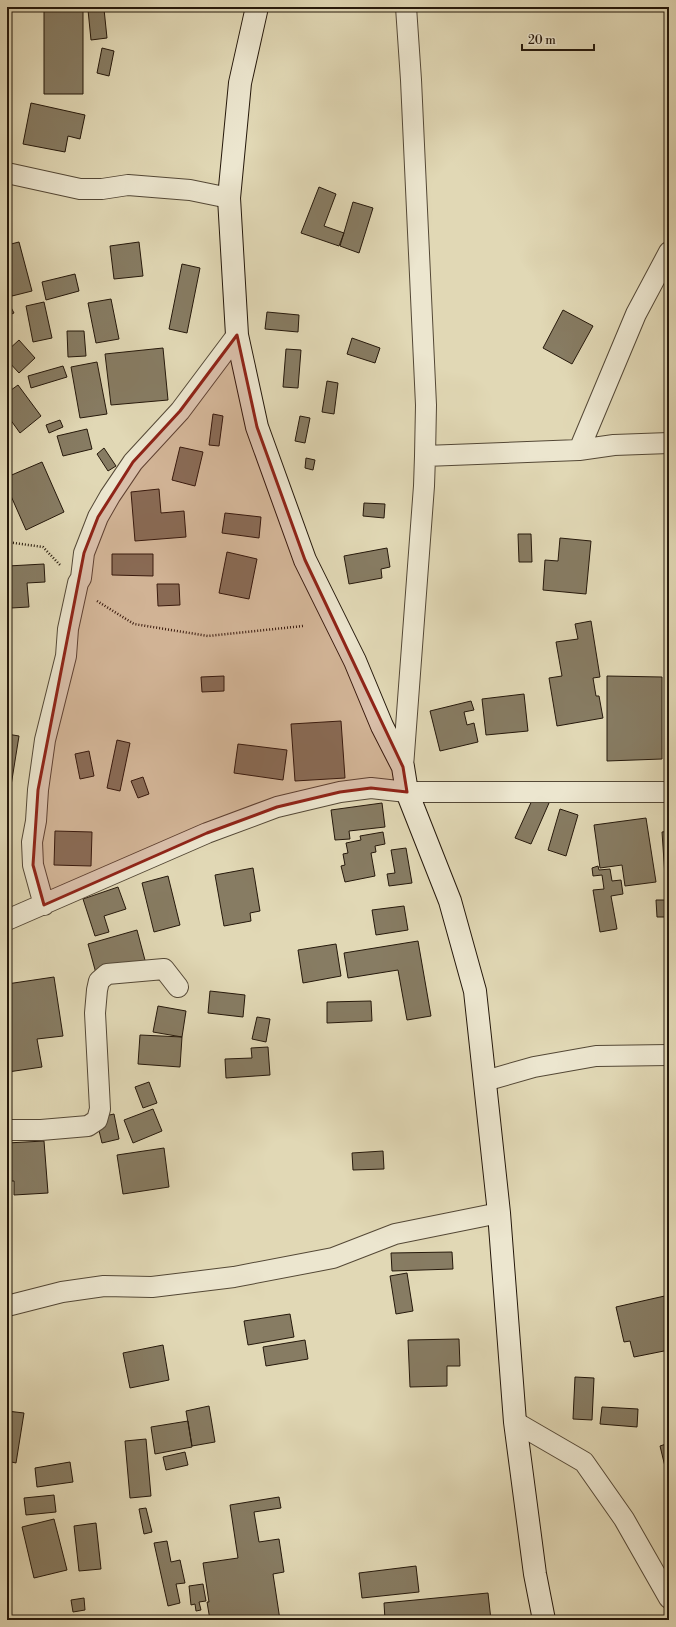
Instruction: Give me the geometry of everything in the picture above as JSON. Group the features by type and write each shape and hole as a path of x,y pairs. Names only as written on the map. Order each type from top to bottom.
{"main road":[{"path":"257,7 240,83 230,198 237,335 257,427 305,560 355,661 382,726 402,767 407,792 450,901 475,991 499,1213 515,1422 535,1574 544,1620"}],"street":[{"path":"402,767 424,486 426,405 411,80 406,7"},
{"path":"7,173 80,189 102,189 128,185 190,190 230,198"},
{"path":"579,450 636,314 669,252"},
{"path":"44,905 33,865 32,842 36,821 38,790 45,740 66,656 68,629 78,583 81,578 84,552 98,517 133,462 180,411 237,335"},
{"path":"425,456 579,450 614,445 669,443"},
{"path":"7,920 44,905 115,872 162,854 207,833 277,807 340,792 371,788 407,792 669,792"},
{"path":"7,1130 41,1130 88,1126 97,1120 100,1109 95,1013 96,998 99,981 107,974 164,969 178,987"},
{"path":"485,1081 534,1067 596,1056 669,1056"},
{"path":"7,1306 62,1292 104,1286 152,1287 234,1277 333,1258 395,1234 499,1213"},
{"path":"515,1422 584,1462 624,1518 669,1598"}],"path":[{"path":"7,542 43,547 100,605 134,624 208,636 303,626"}],"highlighted area":[{"path":"237,335 257,427 305,560 403,767 407,792 371,788 340,792 277,807 207,833 44,905 33,865 38,790 84,553 98,517 133,462 180,411"}],"building":[{"path":"44,8 83,8 83,94 44,94"},
{"path":"104,9 107,38 91,40 88,10"},
{"path":"102,48 114,51 109,76 97,73"},
{"path":"31,103 85,115 80,139 68,136 65,152 23,144"},
{"path":"319,187 336,194 324,226 344,233 339,246 301,233"},
{"path":"353,202 373,208 359,253 340,246"},
{"path":"19,242 32,291 12,296 7,277 7,245"},
{"path":"139,242 143,276 114,279 110,246"},
{"path":"182,264 200,268 187,333 169,329"},
{"path":"75,274 79,291 46,300 42,282"},
{"path":"111,299 119,339 96,343 88,303"},
{"path":"7,300 14,313 7,316"},
{"path":"44,302 52,338 33,342 26,306"},
{"path":"563,310 593,326 572,364 543,348"},
{"path":"267,312 299,315 298,332 265,329"},
{"path":"67,331 84,331 86,356 68,357"},
{"path":"352,338 380,348 375,363 347,354"},
{"path":"19,340 35,358 19,373 7,360 7,351"},
{"path":"163,348 168,400 111,405 105,354"},
{"path":"286,349 301,350 298,388 283,387"},
{"path":"97,362 107,414 80,418 71,367"},
{"path":"63,366 67,377 31,388 28,376"},
{"path":"327,381 338,383 334,414 322,412"},
{"path":"18,385 41,416 20,433 7,415 7,393"},
{"path":"213,414 223,416 219,446 209,445"},
{"path":"300,416 310,418 305,443 295,441"},
{"path":"60,420 63,427 49,433 46,425"},
{"path":"87,429 92,449 63,456 57,436"},
{"path":"180,447 203,452 195,486 172,480"},
{"path":"104,448 116,466 108,471 97,454"},
{"path":"306,458 315,460 313,470 305,468"},
{"path":"42,462 64,512 26,530 7,487 7,477"},
{"path":"159,489 161,513 184,511 186,537 135,541 131,492"},
{"path":"364,503 385,504 384,518 363,516"},
{"path":"225,513 261,517 259,538 222,533"},
{"path":"518,534 531,534 532,562 519,562"},
{"path":"560,538 591,541 586,594 543,590 545,560 558,561"},
{"path":"387,548 390,567 381,569 382,578 349,584 344,556"},
{"path":"227,552 257,559 249,599 219,593"},
{"path":"112,554 153,554 153,576 112,575"},
{"path":"44,564 45,582 27,583 29,607 11,608 8,566"},
{"path":"157,584 179,584 180,605 158,606"},
{"path":"591,621 600,677 593,678 596,696 599,696 603,718 557,726 549,678 562,676 556,642 578,639 575,624"},
{"path":"224,676 224,691 202,692 201,677"},
{"path":"607,676 662,677 662,759 607,761"},
{"path":"524,694 528,731 486,735 482,699"},
{"path":"471,701 474,710 464,712 467,725 474,723 478,742 440,751 430,711"},
{"path":"341,721 345,778 295,781 291,724"},
{"path":"7,734 19,736 10,792 7,791"},
{"path":"117,740 130,743 120,791 107,788"},
{"path":"238,744 287,750 283,780 234,773"},
{"path":"89,751 94,776 80,779 75,754"},
{"path":"143,777 149,794 138,798 131,781"},
{"path":"534,796 549,803 531,844 515,838"},
{"path":"382,803 385,827 349,831 350,839 335,840 331,810"},
{"path":"560,809 578,815 566,856 548,850"},
{"path":"646,818 656,882 625,886 622,865 600,868 594,825"},
{"path":"55,831 92,832 91,866 54,865"},
{"path":"669,831 669,891 666,891 662,832"},
{"path":"383,832 385,844 375,846 376,852 371,853 375,876 345,882 341,866 345,865 343,854 348,853 346,843 361,840 360,836"},
{"path":"406,848 412,883 389,886 387,874 395,873 391,850"},
{"path":"598,866 599,870 610,869 612,881 621,880 623,894 611,896 617,929 600,932 593,890 604,889 602,875 593,876 592,868"},
{"path":"253,868 260,911 250,913 251,921 224,926 215,875"},
{"path":"168,876 180,925 154,932 142,883"},
{"path":"118,887 126,909 104,916 109,932 95,936 83,899"},
{"path":"656,900 669,900 669,917 657,917"},
{"path":"404,906 408,930 376,935 372,910"},
{"path":"137,930 146,964 97,977 88,944"},
{"path":"667,940 669,940 669,974"},
{"path":"418,941 431,1016 407,1020 398,970 348,978 344,953"},
{"path":"336,944 341,976 303,983 298,950"},
{"path":"54,977 63,1036 37,1039 42,1067 8,1072 7,984"},
{"path":"210,991 245,995 243,1017 208,1013"},
{"path":"371,1001 372,1021 327,1023 327,1002"},
{"path":"158,1006 186,1011 182,1037 153,1032"},
{"path":"257,1017 270,1019 266,1042 252,1039"},
{"path":"140,1035 182,1037 180,1067 138,1064"},
{"path":"268,1047 270,1075 226,1078 225,1059 252,1058 251,1048"},
{"path":"149,1082 157,1103 143,1108 135,1087"},
{"path":"153,1109 162,1131 133,1143 124,1120"},
{"path":"114,1114 119,1139 102,1143 96,1118"},
{"path":"44,1141 48,1193 14,1195 14,1181 7,1181 7,1143"},
{"path":"164,1148 169,1187 123,1194 117,1155"},
{"path":"383,1151 384,1169 353,1170 352,1153"},
{"path":"452,1252 453,1269 392,1271 391,1253"},
{"path":"407,1273 413,1311 396,1314 390,1276"},
{"path":"669,1295 669,1350 634,1357 630,1341 624,1342 616,1307"},
{"path":"290,1314 294,1337 248,1345 244,1321"},
{"path":"459,1339 460,1366 447,1366 447,1386 410,1387 408,1340"},
{"path":"305,1340 308,1359 266,1366 263,1347"},
{"path":"163,1345 169,1380 130,1388 123,1353"},
{"path":"7,1353 9,1353 11,1370 7,1370"},
{"path":"575,1377 594,1378 592,1420 573,1419"},
{"path":"209,1406 215,1442 192,1446 186,1411"},
{"path":"602,1407 638,1409 637,1427 600,1424"},
{"path":"7,1411 24,1413 16,1463 7,1461"},
{"path":"188,1421 192,1447 155,1454 151,1427"},
{"path":"146,1439 151,1496 130,1498 125,1441"},
{"path":"669,1443 669,1478 668,1479 660,1446"},
{"path":"185,1452 188,1465 166,1470 163,1457"},
{"path":"70,1462 73,1482 37,1487 35,1468"},
{"path":"54,1495 56,1512 26,1515 24,1498"},
{"path":"279,1497 281,1508 254,1512 259,1542 279,1539 284,1572 273,1574 280,1620 210,1620 207,1602 209,1602 203,1563 238,1558 230,1505"},
{"path":"146,1508 152,1532 144,1534 139,1509"},
{"path":"54,1519 67,1570 34,1578 22,1527"},
{"path":"96,1523 101,1569 79,1571 74,1526"},
{"path":"167,1541 171,1562 180,1560 185,1583 176,1584 180,1603 168,1606 154,1543"},
{"path":"416,1566 419,1592 362,1598 359,1573"},
{"path":"203,1584 206,1601 199,1602 201,1610 196,1611 195,1604 191,1605 189,1586"},
{"path":"488,1593 491,1620 385,1620 384,1603"},
{"path":"84,1598 85,1610 73,1612 71,1600"}]}
